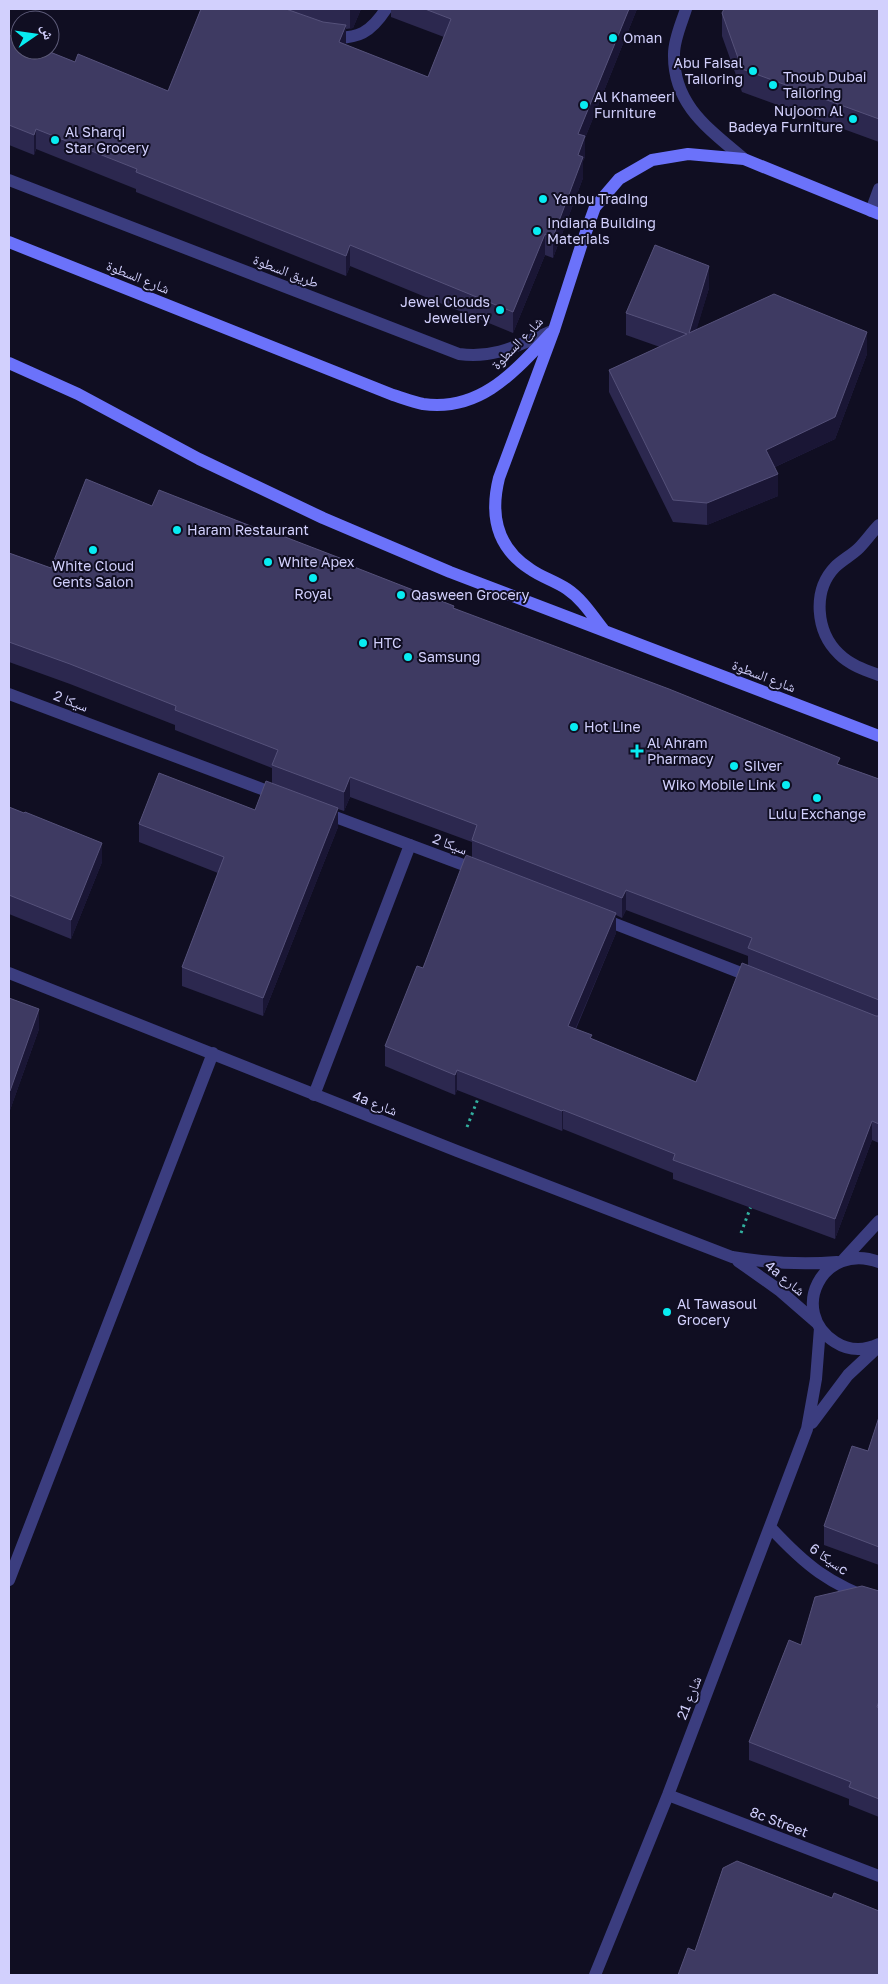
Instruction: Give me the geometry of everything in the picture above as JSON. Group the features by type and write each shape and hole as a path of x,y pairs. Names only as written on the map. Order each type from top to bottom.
{"main road":[{"name":"شارع السطوة","path":"9,242 393,395 423,404 454,403 483,394 509,377 554,330 595,207 619,179 652,160 688,154 744,159 875,212"},
{"path":"554,330 499,478 494,498 495,518 501,538 513,556 529,569 567,589 582,603 603,629"},
{"name":"شارع السطوة","path":"9,363 78,394 199,460 323,518 450,572 879,736"}],"street":[{"path":"319,33 328,37 346,38 362,34 376,23 386,9"},
{"path":"686,9 674,52 676,81 689,108 709,129 744,159"},
{"name":"طريق السطوة","path":"9,180 459,354 491,355 554,330"},
{"path":"875,212 879,189"},
{"path":"879,525 859,548 835,567 823,588 819,612 822,628 828,642 839,655 852,664 879,675"},
{"name":"سيكا 2","path":"9,694 289,800"},
{"name":"سيكا 2","path":"308,807 492,876"},
{"path":"314,1095 410,845"},
{"path":"593,915 769,984"},
{"name":"4a شارع","path":"9,973 214,1053 314,1095 732,1257 786,1264 841,1261 856,1258 869,1258 879,1262"},
{"path":"9,1580 214,1053"},
{"path":"841,1261 879,1221"},
{"name":"4a شارع","path":"732,1257 779,1290 819,1326 830,1339 842,1346 856,1349 879,1345"},
{"name":"شارع 21","path":"595,1975 668,1795 807,1429 816,1379 819,1326 814,1313 815,1289 820,1278 828,1269 841,1261"},
{"name":"شارع 21","path":"807,1429 848,1374 879,1345"},
{"name":"سيكا 6c","path":"770,1527 795,1554 822,1576 852,1593 879,1602"},
{"name":"8c Street","path":"668,1795 879,1876"}],"path":[{"path":"457,1151 479,1095"},
{"path":"732,1257 753,1201"}],"building":[{"path":"201,9 286,9 323,22 346,25 339,42 428,77 451,19 425,9 629,9 578,134 585,136 578,155 583,157 553,237 545,234 513,312 350,245 346,256 136,172 137,169 36,129 34,135 9,125 9,35 10,60 60,60 60,56 75,62 78,54 168,91"},
{"path":"724,9 879,9 879,119 742,69 722,13"},
{"path":"655,245 709,266 689,333 774,294 867,332 835,417 766,450 778,474 707,503 673,500 609,370 687,334 626,313"},
{"path":"86,479 152,506 159,490 266,532 267,530 345,560 344,563 454,606 453,608 669,689 840,758 837,764 879,779 879,1000 748,948 752,938 626,890 622,898 472,840 477,825 350,777 344,792 272,765 278,750 175,710 176,706 9,642 9,553 51,568"},
{"path":"159,773 255,810 266,781 338,808 263,998 182,967 224,857 139,824"},
{"path":"9,807 102,843 71,920 9,895"},
{"path":"466,855 616,913 568,1026 592,1035 590,1038 696,1082 742,963 879,1016 879,1124 872,1121 835,1219 673,1160 675,1154 563,1110 457,1070 455,1075 385,1046 417,966 423,968"},
{"path":"9,998 39,1009 10,1091 9,1090"},
{"path":"879,1417 879,1547 824,1526 852,1446 868,1451"},
{"path":"862,1586 879,1591 879,1701 877,1707 879,1708 879,1799 849,1787 851,1782 749,1742 789,1640 801,1645 815,1597"},
{"path":"737,1861 832,1898 834,1893 879,1911 879,1975 678,1975 688,1948 695,1951 723,1868"}],"place":[{"name":"Oman","path":"613,38"},
{"name":"Abu Faisal Tailoring","path":"753,71"},
{"name":"Tnoub Dubai Tailoring","path":"773,85"},
{"name":"Al Khameeri Furniture","path":"584,105"},
{"name":"Nujoom Al Badeya Furniture","path":"853,119"},
{"name":"Al Sharqi Star Grocery","path":"55,140"},
{"name":"Yanbu Trading","path":"543,199"},
{"name":"Indiana Building Materials","path":"537,231"},
{"name":"Jewel Clouds Jewellery","path":"500,310"},
{"name":"Haram Restaurant","path":"177,530"},
{"name":"White Cloud Gents Salon","path":"93,550"},
{"name":"White Apex","path":"268,562"},
{"name":"Royal","path":"313,578"},
{"name":"Qasween Grocery","path":"401,595"},
{"name":"HTC","path":"363,643"},
{"name":"Samsung","path":"408,657"},
{"name":"Hot Line","path":"574,727"},
{"name":"Al Ahram Pharmacy","path":"637,751"},
{"name":"Silver","path":"734,766"},
{"name":"Wiko Mobile Link","path":"786,785"},
{"name":"Lulu Exchange","path":"817,798"},
{"name":"Al Tawasoul Grocery","path":"667,1312"}]}
